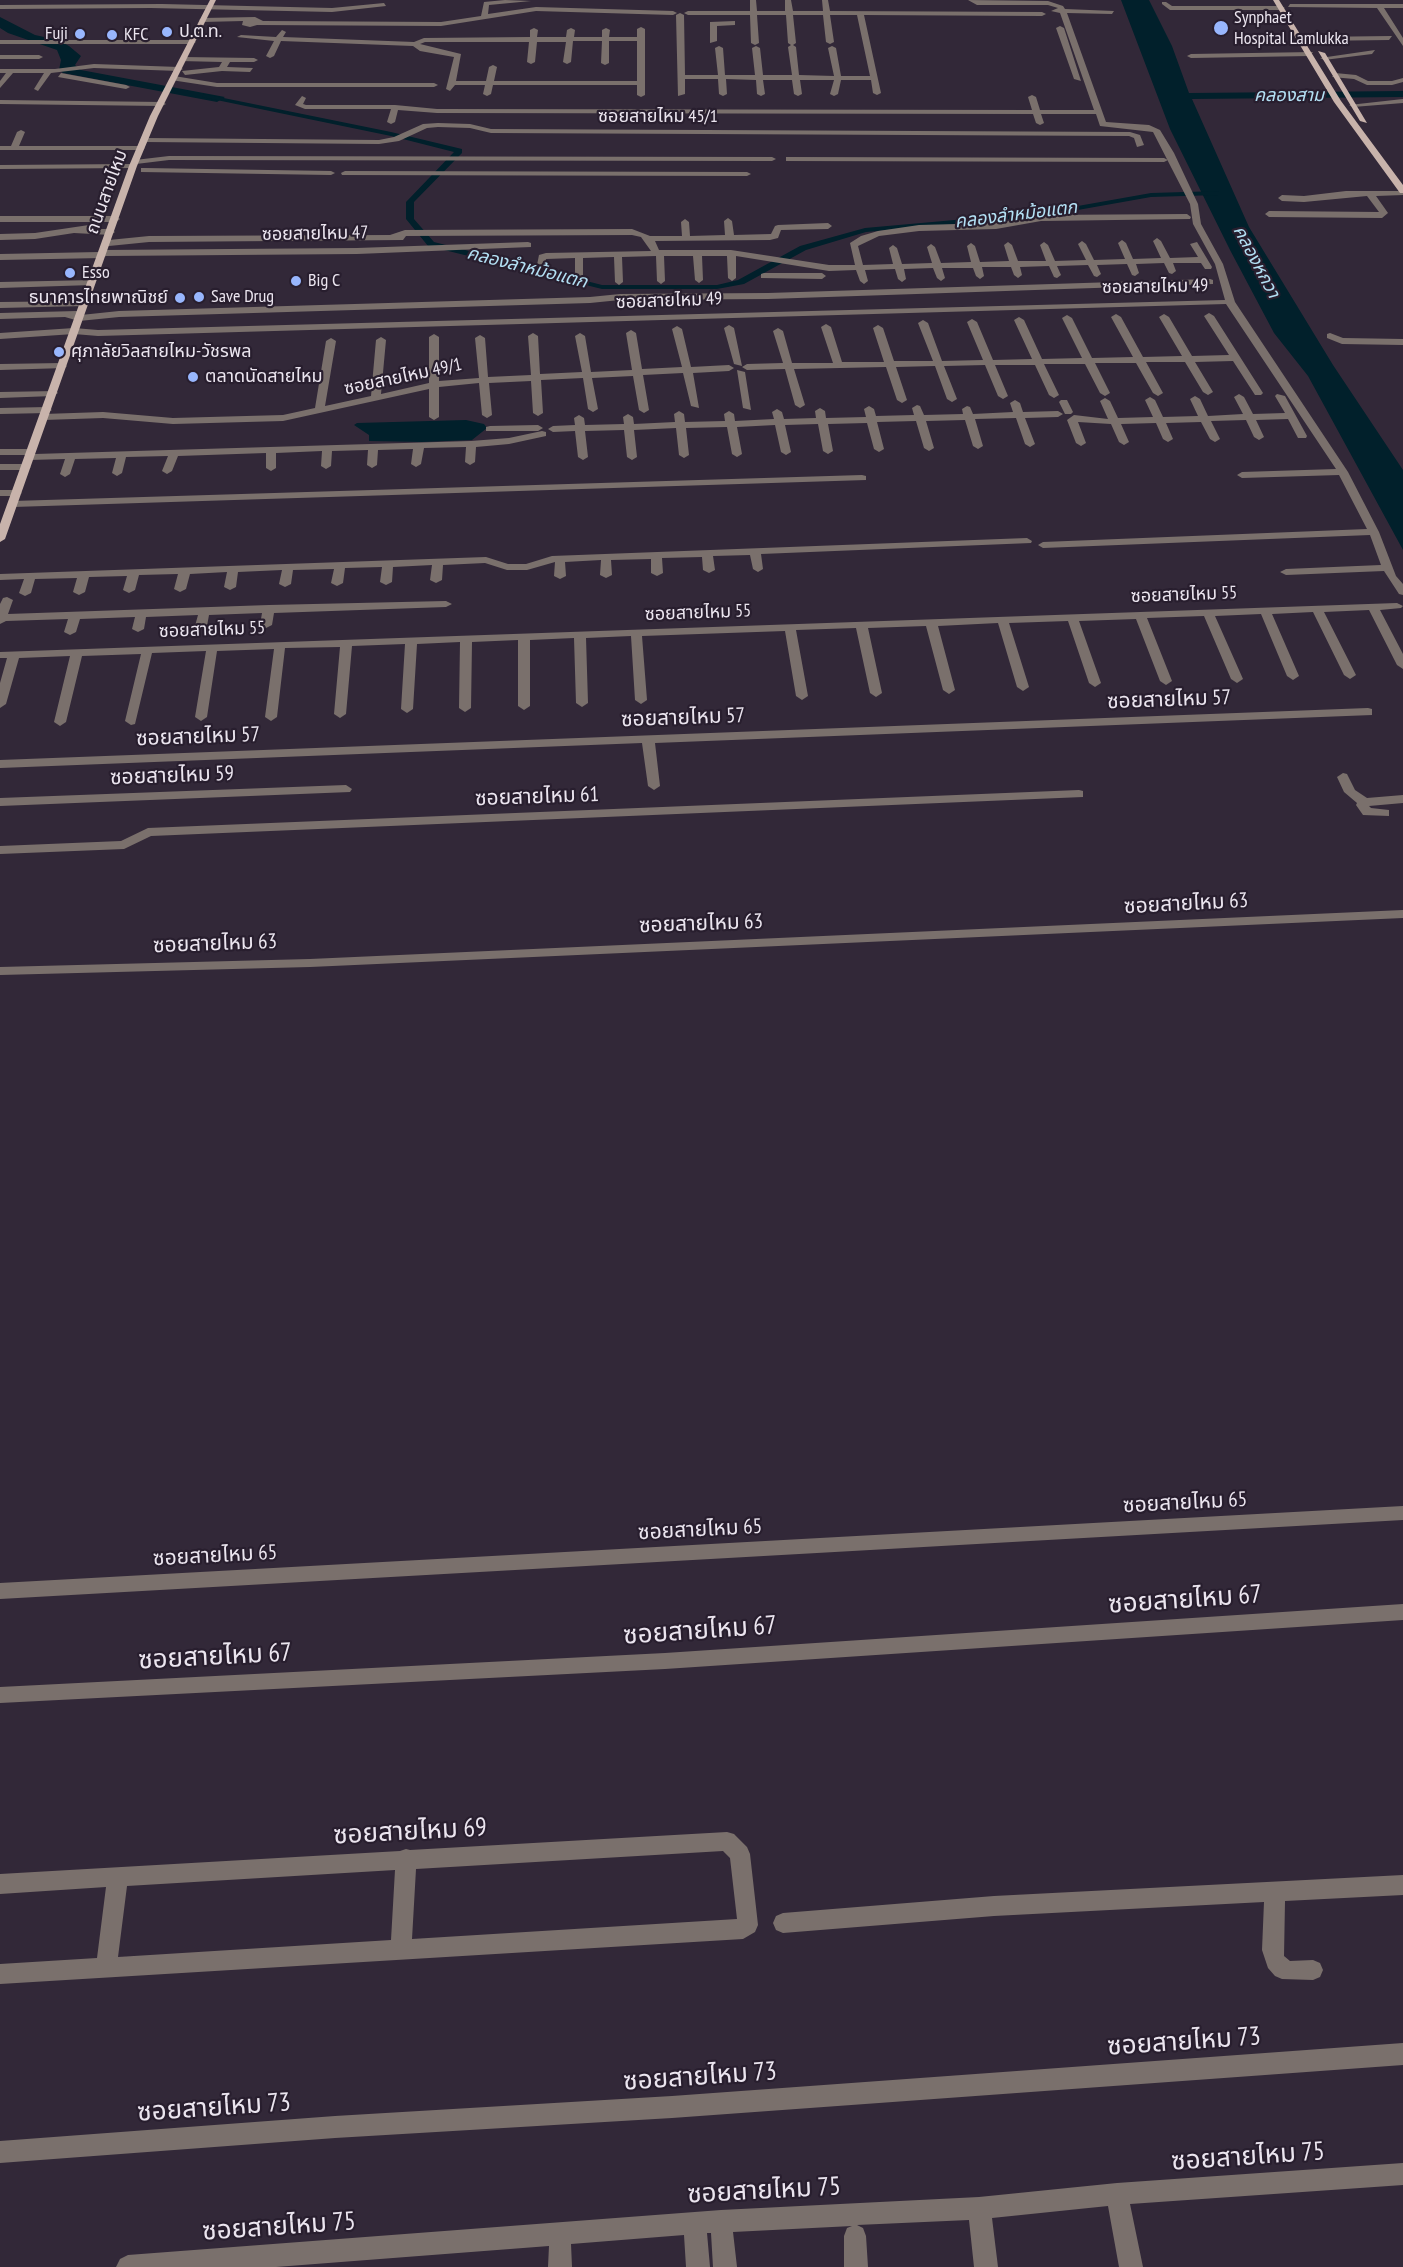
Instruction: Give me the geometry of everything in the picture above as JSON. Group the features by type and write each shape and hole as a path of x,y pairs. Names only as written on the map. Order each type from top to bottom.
{"main road":[{"path":"1276,0 1338,102 1403,192"},
{"path":"1288,3 1297,15"},
{"name":"ถนนสายไหม","path":"0,538 137,157 211,5"},
{"path":"1310,36 1352,104 1403,174"}],"street":[{"path":"603,94 608,0"},
{"path":"640,111 643,0"},
{"path":"753,0 752,14 758,80 768,111"},
{"path":"789,0 788,14 798,94"},
{"path":"825,0 837,79 834,94"},
{"path":"964,0 965,4 971,6 1047,6 1060,12 1112,12 1115,9 1110,0"},
{"path":"971,0 977,3 1055,4 1060,12 1089,98 1107,126 1154,129 1170,153 1194,204 1197,224 1219,264 1230,302 1343,472 1374,532 1387,568 1403,592"},
{"path":"1197,0 1208,9"},
{"path":"484,16 486,4 489,2 573,1 570,13"},
{"path":"5,16 15,3"},
{"path":"0,7 15,3 124,3 332,10 384,5"},
{"path":"42,17 51,3"},
{"path":"79,17 88,3"},
{"path":"116,17 124,3"},
{"path":"1164,3 1167,8 1281,8"},
{"path":"1288,3 1398,6"},
{"path":"155,17 160,6"},
{"path":"1378,6 1403,44"},
{"path":"202,22 441,24 536,9 570,13 606,11 680,14 716,10 752,14 788,14 940,10 1042,14"},
{"path":"531,62 536,9"},
{"path":"863,11 877,93"},
{"path":"495,43 500,13"},
{"path":"680,14 682,111"},
{"path":"713,41 714,24 753,22"},
{"path":"224,69 252,23"},
{"path":"383,55 390,29"},
{"path":"458,39 461,29"},
{"path":"270,56 283,30"},
{"path":"312,46 318,30"},
{"path":"424,40 426,30"},
{"path":"565,94 571,30"},
{"path":"346,55 354,31"},
{"path":"1310,36 1389,39"},
{"path":"244,38 312,46 415,44 424,40 458,39 495,43 533,39 641,39"},
{"path":"0,42 192,42"},
{"path":"415,44 423,49 458,56 451,86 528,79 641,83"},
{"path":"1344,46 1351,55"},
{"path":"719,48 725,111"},
{"path":"1324,58 1372,52"},
{"path":"1191,56 1310,54"},
{"path":"0,57 39,57"},
{"path":"0,102 146,102 173,81 231,57 255,60"},
{"path":"0,71 51,72 87,67 129,68 222,94"},
{"path":"487,93 493,68"},
{"path":"173,81 224,69 250,70"},
{"path":"0,86 11,71"},
{"path":"51,72 126,87"},
{"path":"38,89 51,72"},
{"path":"1335,75 1356,77 1367,83 1392,83 1403,80"},
{"path":"681,78 796,80 873,78"},
{"path":"527,94 528,79"},
{"path":"81,89 86,80"},
{"path":"173,81 226,85 435,85"},
{"path":"384,107 387,96"},
{"path":"341,107 345,97"},
{"path":"1032,97 1040,123"},
{"path":"302,98 299,105 302,107 427,106 437,111 469,107 480,110 512,107 522,110 555,107 566,111 598,107 609,111 779,111 814,108 867,111 901,108 911,111 991,108 1037,112 1098,112"},
{"path":"1089,98 1088,112 1093,124"},
{"path":"855,99 857,111"},
{"path":"1352,104 1403,104"},
{"path":"349,118 352,107"},
{"path":"391,122 395,107"},
{"path":"814,108 822,122"},
{"path":"991,108 996,124"},
{"path":"949,109 954,124"},
{"path":"478,122 480,110"},
{"path":"521,123 522,110"},
{"path":"435,122 437,111"},
{"path":"565,123 566,111"},
{"path":"608,123 609,111"},
{"path":"650,111 651,124"},
{"path":"695,111 695,123"},
{"path":"736,111 738,124"},
{"path":"779,111 780,123"},
{"path":"867,111 869,123"},
{"path":"911,111 913,123"},
{"name":"ซอยสายไหม 45/1","path":"137,157 174,141 190,137 220,141 396,139 426,126 438,125 508,135 550,136 672,132 710,136 794,137 840,133 1134,135 1140,145"},
{"path":"220,141 224,129"},
{"path":"307,141 311,129"},
{"path":"265,141 269,130"},
{"path":"14,148 21,132"},
{"path":"671,145 672,132"},
{"path":"840,133 841,146"},
{"path":"881,133 883,146"},
{"path":"924,133 926,145"},
{"path":"966,133 968,145"},
{"path":"1007,134 1010,146"},
{"path":"1049,134 1052,145"},
{"path":"1090,134 1093,145"},
{"path":"0,148 169,158 772,159 779,156 789,159 1164,160"},
{"path":"0,167 88,168 137,157 169,172 331,173 339,170 345,173 426,174 747,174"},
{"path":"1282,198 1304,200 1403,192"},
{"path":"1269,214 1382,215 1384,213 1370,194"},
{"path":"864,280 853,245 857,241 894,231 996,226 1041,218 1187,217"},
{"path":"0,219 151,239 281,237 329,232 373,236 504,234 550,228 638,233 647,239 658,253 661,281"},
{"path":"728,220 730,237"},
{"path":"636,221 638,233"},
{"path":"594,222 595,232"},
{"path":"684,222 686,238"},
{"path":"458,234 461,223"},
{"path":"504,223 504,234"},
{"path":"281,237 284,226"},
{"path":"373,236 374,226"},
{"path":"647,239 770,237 775,236 776,230 782,228 828,226"},
{"path":"234,238 237,227"},
{"path":"151,239 154,228"},
{"path":"193,239 196,228"},
{"path":"0,237 35,236 66,230 111,232"},
{"path":"1156,241 1172,271"},
{"path":"1122,243 1136,273"},
{"path":"1044,244 1057,275"},
{"path":"1082,244 1097,274"},
{"path":"1194,244 1210,271"},
{"name":"ซอยสายไหม 47","path":"0,257 432,249 528,245"},
{"path":"1008,245 1018,275"},
{"path":"970,246 980,276"},
{"path":"931,247 941,278"},
{"path":"892,248 902,279"},
{"path":"697,253 699,280"},
{"path":"816,253 822,275"},
{"path":"618,254 619,282"},
{"path":"541,265 542,257 546,255 731,254 767,257 795,264 822,275"},
{"path":"731,254 732,278"},
{"path":"579,255 579,275"},
{"path":"764,276 822,275 859,268 1203,260"},
{"path":"0,285 92,282"},
{"path":"0,316 1210,282"},
{"name":"ซอยสายไหม 49","path":"0,336 1223,302"},
{"path":"0,305 85,303"},
{"path":"1209,316 1258,393"},
{"path":"1116,317 1141,360 1154,397 1159,420 1168,439"},
{"path":"1164,317 1208,393"},
{"path":"1067,318 1089,361 1124,442"},
{"path":"1019,320 1054,395"},
{"path":"972,322 1003,396"},
{"path":"923,323 952,399"},
{"path":"826,327 839,367"},
{"path":"729,328 748,408"},
{"path":"878,328 902,400"},
{"path":"677,329 696,406"},
{"path":"778,331 800,405"},
{"path":"631,333 644,410"},
{"path":"533,336 536,376 544,425"},
{"path":"580,336 593,409"},
{"path":"1330,336 1342,341 1403,342"},
{"path":"434,337 434,417"},
{"path":"480,338 487,415"},
{"path":"376,398 381,340"},
{"path":"319,412 331,341"},
{"name":"ซอยสายไหม 49/1","path":"0,412 84,419 120,418 173,421 261,419 319,412 434,384 483,378 739,368 1235,358"},
{"path":"0,367 62,366"},
{"path":"0,395 53,393"},
{"path":"1280,396 1302,436"},
{"path":"1239,398 1259,437"},
{"path":"1195,399 1215,439"},
{"path":"1015,403 1030,444"},
{"path":"490,429 680,419 968,411 1020,414 1067,413 1088,422 1292,416"},
{"path":"968,411 978,446"},
{"path":"918,412 929,448"},
{"path":"870,413 879,449"},
{"path":"1067,413 1081,443"},
{"path":"821,415 828,451"},
{"path":"778,416 786,452"},
{"path":"730,418 737,454"},
{"path":"680,419 684,455"},
{"path":"628,421 632,457"},
{"path":"579,423 583,457"},
{"path":"0,452 29,460 55,461 67,458 122,455 471,444 509,441 544,425"},
{"path":"470,462 471,444"},
{"path":"416,464 419,446"},
{"path":"372,465 373,447"},
{"path":"326,466 327,448"},
{"path":"271,450 272,468"},
{"path":"167,471 174,453"},
{"path":"117,473 122,455"},
{"path":"65,474 67,458"},
{"path":"0,467 29,460"},
{"path":"1242,475 1343,472"},
{"path":"13,504 862,478"},
{"path":"0,494 17,493"},
{"path":"1043,545 1374,532"},
{"path":"0,577 486,560 507,567 527,567 560,559 1027,541"},
{"path":"755,552 758,569"},
{"path":"707,553 709,570"},
{"path":"656,555 657,573"},
{"path":"606,557 606,575"},
{"path":"560,559 560,576"},
{"path":"436,580 438,562"},
{"path":"491,578 492,563"},
{"path":"386,582 388,564"},
{"path":"337,583 340,565"},
{"path":"285,584 288,567"},
{"path":"1286,572 1387,568"},
{"path":"230,587 233,569"},
{"path":"180,589 184,570"},
{"path":"129,590 134,572"},
{"path":"79,592 84,574"},
{"path":"25,593 32,576"},
{"path":"7,600 0,619 205,610 446,604"},
{"name":"ซอยสายไหม 55","path":"0,655 1397,606"},
{"path":"320,622 322,607"},
{"path":"1373,607 1403,665"},
{"path":"266,624 270,608"},
{"path":"1317,609 1350,675"},
{"path":"201,626 205,610"},
{"path":"1265,611 1293,676"},
{"path":"1208,612 1237,679"},
{"path":"138,629 141,613"},
{"path":"1140,614 1166,681"},
{"path":"70,632 75,615"},
{"path":"1072,616 1095,683"},
{"path":"1002,619 1023,687"},
{"path":"931,622 949,690"},
{"path":"861,624 876,693"},
{"path":"789,627 801,696"},
{"path":"636,633 641,700"},
{"path":"580,635 582,703"},
{"path":"524,637 524,706"},
{"path":"465,708 466,639"},
{"path":"407,709 411,641"},
{"path":"340,714 346,643"},
{"path":"271,717 280,645"},
{"path":"201,717 212,648"},
{"path":"131,721 147,651"},
{"path":"60,722 77,653"},
{"path":"0,704 14,655"},
{"name":"ซอยสายไหม 57","path":"0,764 1368,712"},
{"path":"648,739 654,786"},
{"path":"1343,777 1350,792 1364,802 1403,799"},
{"name":"ซอยสายไหม 59","path":"0,802 346,789"},
{"name":"ซอยสายไหม 61","path":"0,850 124,845 148,832 1079,794"},
{"path":"1364,802 1362,805 1367,812 1385,813"},
{"name":"ซอยสายไหม 63","path":"0,971 310,963 1403,914"},
{"name":"ซอยสายไหม 65","path":"0,1591 1403,1513"},
{"name":"ซอยสายไหม 67","path":"0,1695 665,1661 1403,1612"},
{"name":"ซอยสายไหม 69","path":"0,1884 406,1858 728,1841 740,1854 748,1925 743,1929 401,1949"},
{"path":"0,1974 401,1949 406,1858"},
{"path":"106,1968 118,1877"},
{"path":"783,1923 994,1906 1403,1885"},
{"path":"1275,1893 1272,1950 1275,1961 1282,1969 1290,1971 1313,1970"},
{"name":"ซอยสายไหม 73","path":"0,2152 335,2127 672,2107 1403,2054"},
{"name":"ซอยสายไหม 75","path":"128,2267 695,2223 979,2208 1117,2194 1403,2174"},
{"path":"1117,2194 1131,2267"},
{"path":"979,2208 986,2267"},
{"path":"721,2222 725,2267"},
{"path":"695,2223 698,2267"},
{"path":"560,2234 560,2267"},
{"path":"855,2236 856,2267"}],"water":[{"path":"1121,0 1149,0 1172,46 1189,93 1403,91 1403,97 1192,99 1249,227 1333,365 1403,470 1403,550 1308,376 1274,333 1230,250 1170,129"},
{"path":"0,17 35,35 58,40 69,46 81,56 75,65 81,70 225,97 217,102 63,73 59,70 61,60 57,50 8,33 0,28"},
{"path":"466,420 484,424 487,428 472,440 369,441 369,435 354,425 357,423"}],"waterway":[{"name":"คลองลำหม้อแตก","path":"204,96 391,134 459,151 410,202 410,219 431,244 602,287 717,287 741,282 803,248 865,230 1044,214 1151,195 1219,193"}],"place":[{"name":"Synphaet Hospital Lamlukka","path":"1221,28"},
{"name":"ป.ต.ท.","path":"167,32"},
{"name":"Fuji","path":"80,34"},
{"name":"KFC","path":"112,35"},
{"name":"Esso","path":"70,273"},
{"name":"Big C","path":"296,281"},
{"name":"Save Drug","path":"199,297"},
{"name":"ธนาคารไทยพาณิชย์","path":"180,298"},
{"name":"ศุภาลัยวิลสายไหม-วัชรพล","path":"59,352"},
{"name":"ตลาดนัดสายไหม","path":"193,377"}],"water label":[{"name":"คลองสาม","path":"1289,96"},
{"name":"คลองหกวา","path":"1256,262"}]}
